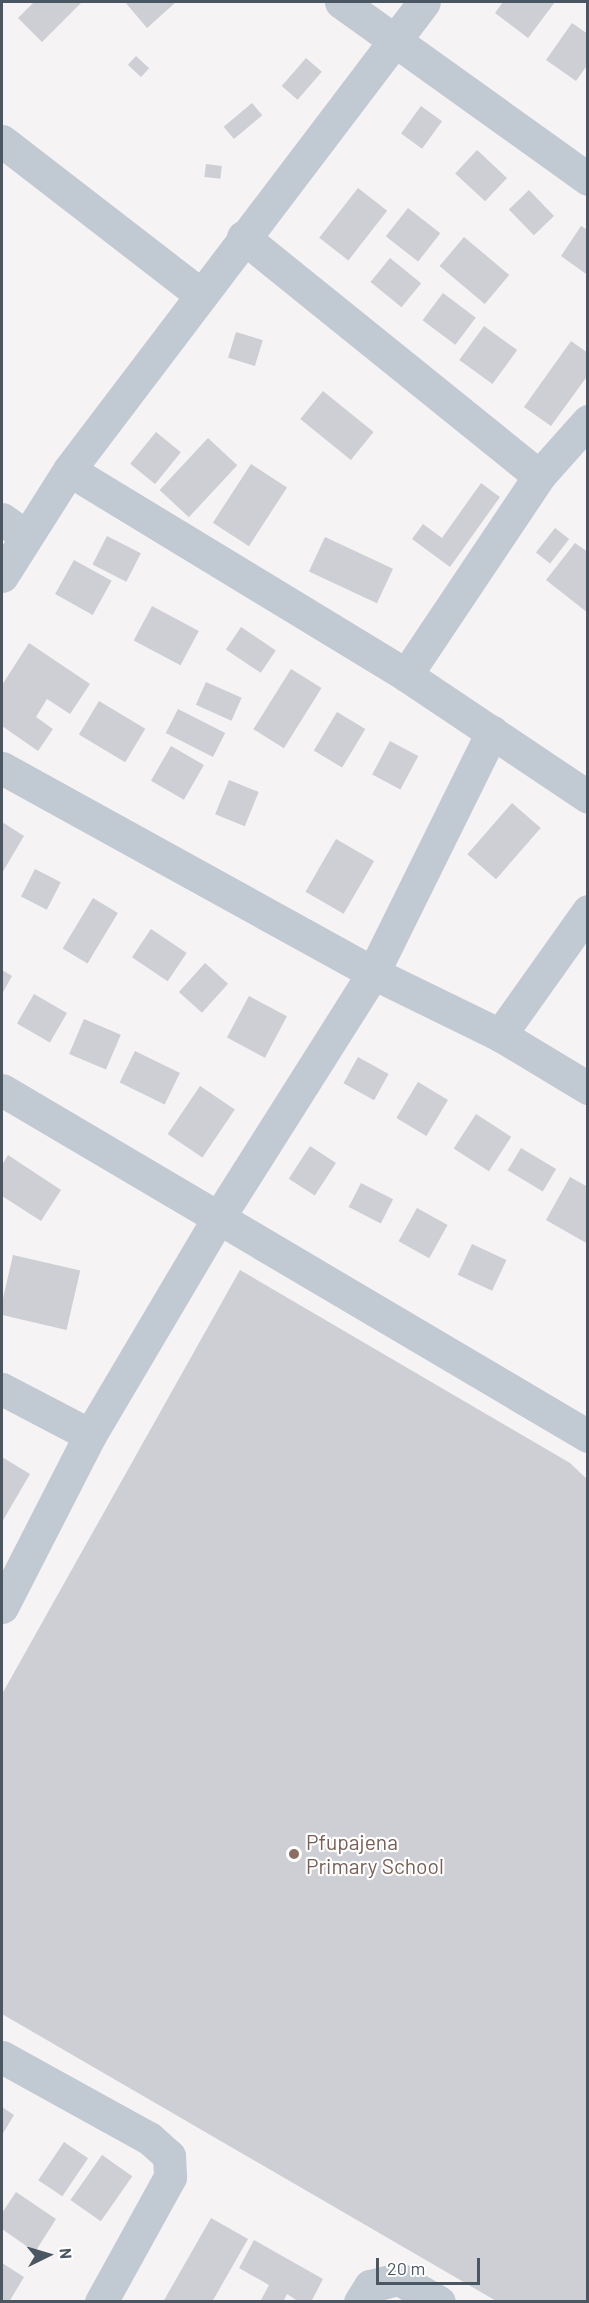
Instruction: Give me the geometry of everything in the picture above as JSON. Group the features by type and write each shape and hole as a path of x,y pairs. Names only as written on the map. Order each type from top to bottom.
{"street":[{"path":"341,2 588,179"},
{"path":"2,576 13,527 69,470 391,40 424,2"},
{"path":"2,141 201,295"},
{"path":"243,237 539,476"},
{"path":"406,675 539,476 588,421"},
{"path":"69,470 406,675 588,797"},
{"path":"2,1607 90,1435 217,1220 373,973 492,732"},
{"path":"2,768 373,973 500,1035 588,1088"},
{"path":"500,1035 588,911"},
{"path":"2,1090 217,1220 588,1436"},
{"path":"2,1389 90,1435"},
{"path":"2,2057 149,2138 169,2156 170,2176 101,2301"},
{"path":"360,2301 370,2286 399,2279 439,2301"}],"building":[{"path":"34,2 82,2 42,42 18,18"},
{"path":"125,2 176,2 147,28"},
{"path":"503,2 555,2 528,38 495,13"},
{"path":"572,23 588,34 588,64 576,81 546,60"},
{"path":"136,56 149,68 141,77 128,65"},
{"path":"306,58 322,72 298,100 282,86"},
{"path":"252,103 262,115 234,139 224,127"},
{"path":"421,106 442,121 422,149 401,134"},
{"path":"477,150 507,178 485,201 455,173"},
{"path":"206,164 222,166 220,179 204,177"},
{"path":"358,188 387,211 348,260 319,238"},
{"path":"529,190 554,216 534,235 509,209"},
{"path":"408,208 440,233 418,262 386,236"},
{"path":"581,226 588,230 586,274 561,256"},
{"path":"464,237 509,275 485,304 440,266"},
{"path":"390,258 421,283 402,307 370,282"},
{"path":"443,293 476,318 455,345 423,320"},
{"path":"484,326 517,350 492,384 459,360"},
{"path":"236,332 263,340 255,366 228,358"},
{"path":"571,341 588,353 588,375 551,426 524,407"},
{"path":"323,391 374,432 351,460 300,419"},
{"path":"156,432 181,452 155,484 130,464"},
{"path":"208,438 237,465 189,517 160,490"},
{"path":"251,464 287,487 249,546 213,523"},
{"path":"481,483 500,497 450,567 412,539 423,524 442,538"},
{"path":"555,528 569,539 550,564 536,552"},
{"path":"107,536 141,553 126,582 92,565"},
{"path":"325,537 393,569 377,603 309,571"},
{"path":"575,543 588,552 588,613 546,580"},
{"path":"74,560 112,581 93,615 55,594"},
{"path":"152,606 199,631 180,665 134,640"},
{"path":"241,627 276,650 261,673 226,649"},
{"path":"29,643 90,684 70,714 47,699 36,717 53,729 38,751 2,726 2,685"},
{"path":"291,669 322,688 284,748 253,729"},
{"path":"206,682 242,698 231,721 196,705"},
{"path":"99,701 145,729 125,762 79,734"},
{"path":"178,709 225,733 213,757 166,733"},
{"path":"337,712 365,729 342,768 314,751"},
{"path":"390,741 418,756 400,790 372,775"},
{"path":"171,746 204,765 184,800 151,781"},
{"path":"229,780 259,792 245,826 215,814"},
{"path":"512,803 541,828 496,879 467,854"},
{"path":"2,822 24,836 2,873"},
{"path":"336,839 374,861 344,914 306,892"},
{"path":"35,869 61,882 47,910 21,897"},
{"path":"93,898 118,913 87,964 63,949"},
{"path":"151,929 187,953 168,981 132,957"},
{"path":"205,963 228,984 202,1013 179,992"},
{"path":"2,970 12,976 2,994"},
{"path":"34,994 67,1013 50,1042 17,1023"},
{"path":"249,996 287,1016 265,1058 227,1037"},
{"path":"84,1019 121,1035 106,1070 69,1054"},
{"path":"135,1051 180,1073 165,1104 120,1082"},
{"path":"358,1057 389,1074 374,1100 343,1083"},
{"path":"418,1082 448,1100 426,1136 396,1118"},
{"path":"200,1086 235,1109 202,1158 168,1134"},
{"path":"476,1114 511,1137 489,1171 454,1148"},
{"path":"310,1146 336,1163 315,1196 289,1179"},
{"path":"521,1148 556,1169 543,1191 508,1170"},
{"path":"8,1155 61,1190 41,1221 2,1196 2,1165"},
{"path":"570,1177 588,1187 588,1244 546,1220"},
{"path":"361,1183 393,1199 381,1223 349,1207"},
{"path":"417,1208 448,1225 429,1258 399,1241"},
{"path":"472,1244 506,1260 492,1291 458,1275"},
{"path":"13,1255 80,1271 67,1330 2,1315 2,1303"},
{"name":"Pfupajena Primary School","path":"240,1270 570,1463 588,1480 588,2302 498,2302 2,2014 2,1694"},
{"path":"2,1457 30,1474 2,1522"},
{"path":"2,2107 14,2115 2,2135"},
{"path":"64,2142 88,2158 62,2196 38,2180"},
{"path":"102,2155 132,2176 101,2221 70,2200"},
{"path":"16,2192 56,2219 35,2252 2,2229 2,2213"},
{"path":"211,2218 248,2239 212,2302 163,2302"},
{"path":"254,2240 323,2279 311,2302 299,2302 287,2294 283,2302 260,2302 269,2285 239,2268"},
{"path":"2,2263 24,2277 9,2302 2,2302"}],"place":[{"name":"Pfupajena Primary School","path":"294,1854"}]}
